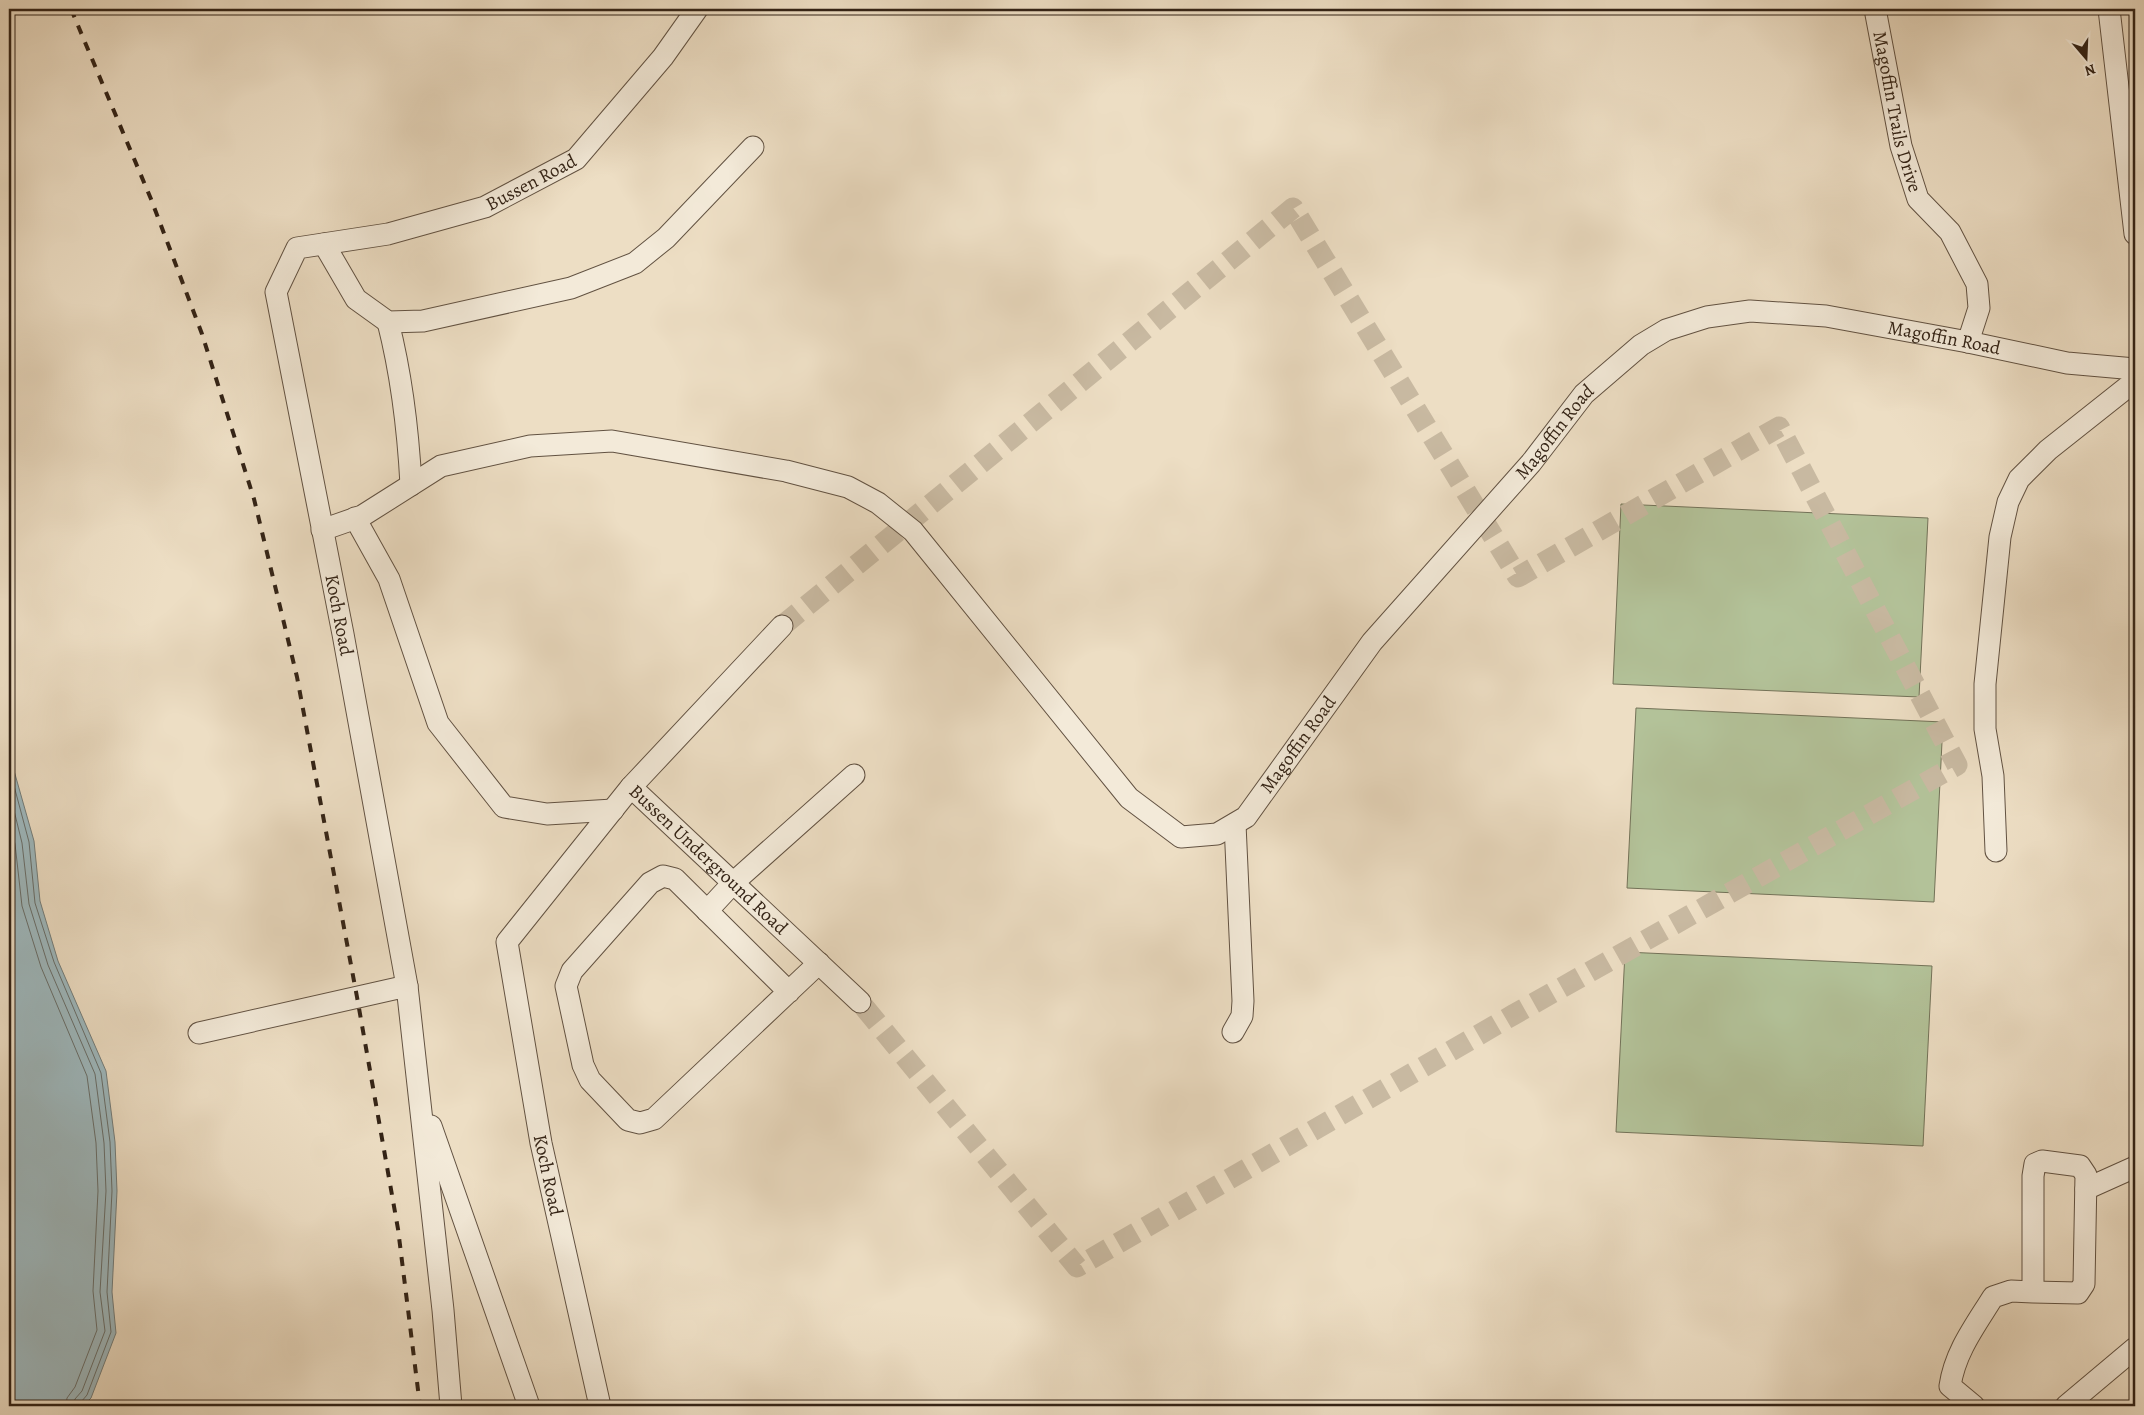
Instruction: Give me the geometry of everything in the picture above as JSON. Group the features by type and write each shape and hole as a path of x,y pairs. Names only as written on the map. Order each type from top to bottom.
{"street":[{"name":"Bussen Road","path":"297,248 388,234 485,207 576,158 663,57 697,9"},
{"name":"Magoffin Trails Drive","path":"1875,9 1901,146 1918,199 1950,232 1976,284 1979,308 1968,342"},
{"path":"2109,9 2135,234"},
{"path":"324,244 356,299 388,322 423,321 571,288 635,263 666,238 753,147"},
{"name":"Koch Road","path":"297,248 276,292 407,986 418,1092"},
{"name":"Magoffin Road","path":"322,530 355,518 442,466 530,446 612,441 786,471 848,487 878,503 913,531 1129,798 1181,837 1217,834 1246,817 1372,642 1531,463 1584,394 1641,345 1666,330 1707,318 1750,311 1826,316 1968,342 2067,363 2135,369"},
{"path":"388,322 401,376 408,433 411,485"},
{"path":"1996,851 1993,776 1985,729 1984,684 2000,537 2008,502 2019,480 2048,450 2100,406 2135,381"},
{"path":"355,518 389,579 438,723 504,807 546,814 613,810 631,787"},
{"name":"Bussen Underground Road","path":"782,626 631,787 860,1002"},
{"path":"707,911 734,882 854,775"},
{"name":"Koch Road","path":"600,1406 541,1143 507,942 613,810"},
{"path":"1233,1032 1242,1016 1243,1001 1235,824"},
{"path":"789,992 675,879 662,876 650,883 585,956 572,971 566,986 583,1065 590,1080 628,1120 640,1124 654,1119 819,964"},
{"path":"199,1033 407,986"},
{"path":"418,1092 443,1310 451,1406"},
{"path":"418,1092 529,1406"},
{"path":"1974,1406 1950,1386 1952,1368 1959,1352 1993,1297 2011,1291 2033,1292 2078,1293 2084,1284 2086,1175 2080,1166 2042,1161 2035,1164 2033,1176 2033,1292"},
{"path":"2086,1189 2135,1167"},
{"path":"2066,1406 2135,1348"}],"green space":[{"path":"1621,504 1928,518 1919,697 1613,684"},
{"path":"1636,708 1943,722 1934,902 1627,888"},
{"path":"1625,952 1932,966 1923,1146 1616,1132"}],"water":[{"path":"9,753 34,841 40,901 58,961 106,1071 115,1142 117,1191 112,1292 116,1333 91,1398 83,1406 9,1406"}],"tunnel":[{"path":"782,626 1293,208 1518,577 1779,427 1957,765 1513,1015 1077,1267 860,1002"}],"railway":[{"path":"71,9 151,199 202,334 254,499 297,677 357,997 398,1229 420,1406"}]}
